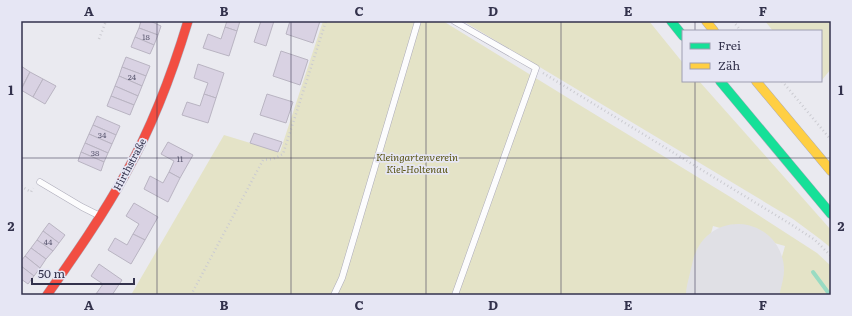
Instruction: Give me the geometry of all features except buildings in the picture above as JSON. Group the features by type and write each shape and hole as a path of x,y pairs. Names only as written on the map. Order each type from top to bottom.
{"main road":[{"name":"Hirthstraße","path":"47,295 100,216 136,154 155,114 173,70 188,21"},
{"path":"670,21 682,35"},
{"path":"706,21 713,30"},
{"path":"721,82 831,214"},
{"path":"757,82 831,171"}],"lane":[{"path":"334,295 342,278 418,21"},
{"path":"454,21 536,68 455,295"},
{"path":"40,182 100,216"}],"path":[{"path":"99,39 106,21"},
{"path":"191,295 263,160 273,159 283,154 326,21"},
{"path":"733,21 740,30"},
{"path":"536,68 792,225 815,240 831,256"},
{"path":"783,82 831,140"}],"green space":[{"name":"Kleingartenverein Kiel-Holtenau","path":"323,21 443,21 732,198 817,253 831,266 831,295 771,295 785,246 713,226 694,295 131,295 224,135 280,152"},
{"path":"463,21 649,21 682,62 682,82 700,82 831,230 831,248 793,219"},
{"path":"765,21 831,21 831,69 822,80 822,30 772,30"}],"waterway":[{"path":"813,272 830,295"}],"runway":[{"path":"732,295 738,270"}],"traffic: fast":[{"path":"671,21 682,35"},
{"path":"721,82 831,214"}],"traffic: slow":[{"path":"706,21 713,30"},
{"path":"757,82 831,171"}],"traffic: jam":[{"path":"47,295 98,220 136,155 161,99 188,21"}]}
